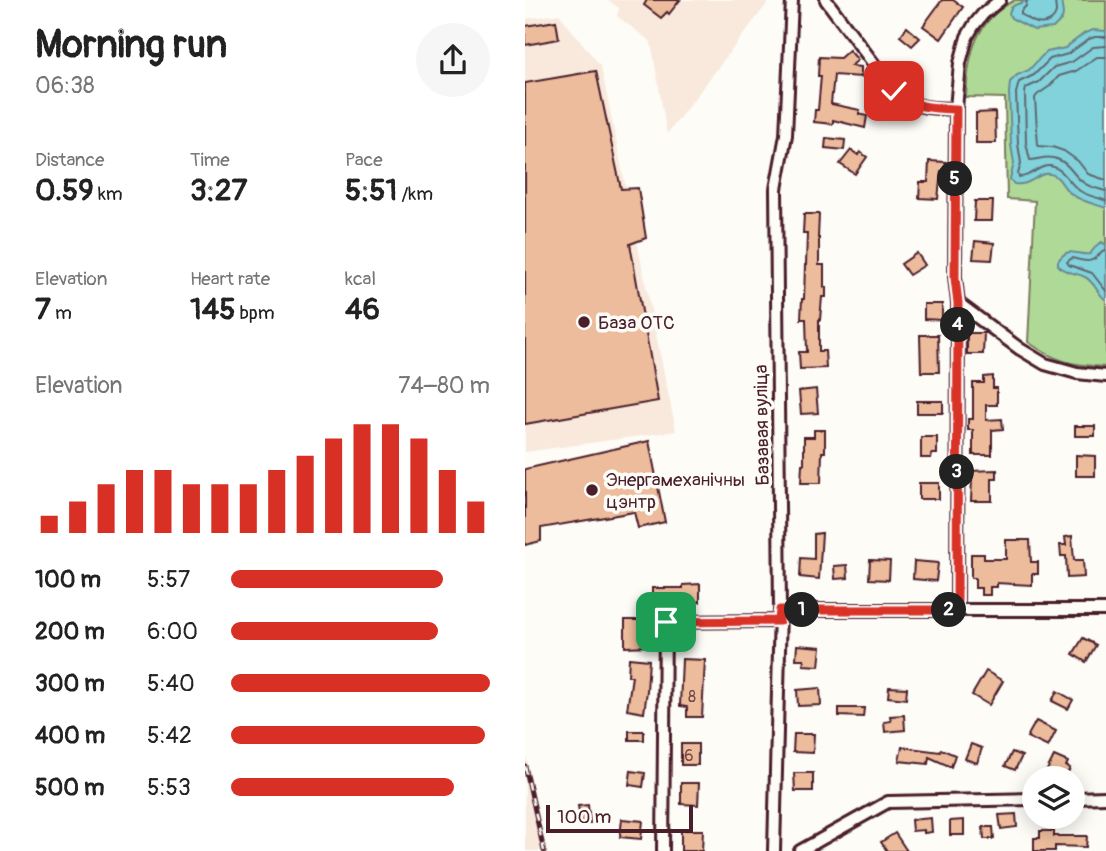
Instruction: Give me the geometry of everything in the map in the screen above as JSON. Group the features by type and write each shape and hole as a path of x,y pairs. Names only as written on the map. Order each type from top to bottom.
{"street":[{"name":"Базавая вуліца","path":"774,851 780,615 776,189 786,135 793,0"},
{"path":"826,0 894,91 915,105 956,109"},
{"path":"957,610 956,109 960,63 967,37 983,13 1000,0"},
{"path":"958,303 1045,364 1077,373 1106,376"},
{"path":"663,851 666,622 780,615 957,610 1106,610"},
{"path":"1085,798 1106,797"},
{"path":"800,851 888,802 1022,799"}],"shaded area":[{"path":"608,0 770,0 667,134 651,42 617,16 619,8"},
{"name":"База ОТС","path":"559,14 601,67 676,431 525,452 525,19"},
{"path":"525,749 545,851 525,851"}],"green space":[{"path":"1015,0 1106,0 1106,367 1065,361 1028,342 1035,201 1007,199 1005,98 966,97 972,53 982,29 1001,8"}],"water":[{"path":"1028,0 1061,0 1062,19 1053,28 1034,30 1011,18 1011,8"},
{"path":"1093,30 1106,31 1106,208 1075,196 1053,175 1042,175 1020,184 1014,184 1010,179 1014,163 1011,145 1010,82 1017,75 1029,70 1047,52 1065,48"},
{"path":"1102,242 1106,245 1106,300 1088,279 1058,265 1058,261 1066,253 1090,254"}],"building":[{"path":"647,0 680,0 669,14 667,12 661,18 644,5"},
{"path":"942,0 953,0 963,7 941,39 923,26"},
{"path":"556,21 559,39 525,45 525,26"},
{"path":"907,27 920,38 912,46 900,36"},
{"path":"849,50 858,60 851,66 861,67 861,77 834,75 831,104 860,110 859,114 867,116 865,128 833,120 833,124 814,122 815,110 818,110 821,76 818,76 819,57 840,58"},
{"name":"База ОТС","path":"596,71 621,189 638,188 646,238 630,244 658,401 525,424 525,83"},
{"path":"995,112 996,143 976,143 976,113"},
{"path":"826,138 845,140 844,150 825,148"},
{"path":"851,150 867,157 855,174 840,164"},
{"path":"929,161 946,162 945,171 941,171 938,199 919,198 920,182 928,182"},
{"path":"975,201 993,201 992,221 974,221"},
{"path":"804,214 819,214 819,265 824,265 826,297 822,297 819,320 819,351 825,351 826,368 800,369 799,352 807,352 806,319 801,319 807,233 803,233"},
{"path":"975,241 994,243 992,260 973,259"},
{"path":"917,253 925,265 909,275 901,264"},
{"path":"924,304 942,304 942,320 924,319"},
{"path":"967,333 984,333 983,354 967,354"},
{"path":"920,335 938,335 939,372 921,372"},
{"path":"993,376 993,388 997,388 997,405 986,405 986,420 1002,419 1003,429 992,430 992,455 973,455 973,430 968,430 968,419 973,419 973,383 984,383 984,377"},
{"path":"816,389 818,413 801,414 799,391"},
{"path":"917,401 943,401 943,413 917,413"},
{"path":"1075,426 1095,426 1095,436 1075,436"},
{"path":"814,430 825,430 821,483 801,483 804,437 814,437"},
{"path":"921,437 937,437 937,454 932,454 931,458 921,458"},
{"name":"Энергамеханічны цэнтр","path":"649,441 665,522 638,528 634,512 541,528 541,541 525,545 525,469"},
{"path":"1076,455 1095,456 1095,476 1076,476"},
{"path":"997,470 997,479 992,479 992,501 971,501 972,479 969,471"},
{"path":"919,483 939,483 939,499 919,499"},
{"path":"822,533 819,579 800,577 801,558 814,559 814,534"},
{"path":"1072,536 1074,560 1083,560 1084,577 1067,578 1066,556 1061,556 1060,545 1066,545 1065,537"},
{"path":"1006,540 1030,540 1031,562 1038,562 1038,574 1032,574 1032,585 997,583 997,587 990,587 990,595 981,595 981,588 975,588 975,578 971,578 971,554 984,554 984,559 1006,559"},
{"path":"870,560 890,561 889,580 869,579"},
{"path":"914,561 938,563 936,581 913,579"},
{"path":"847,565 848,578 835,579 834,566"},
{"path":"700,584 700,602 683,603 683,600 663,599 663,609 652,609 652,588 683,588 683,585"},
{"path":"625,620 649,620 650,646 625,647"},
{"path":"1083,638 1096,645 1086,662 1073,654"},
{"path":"797,645 821,647 819,666 803,665 804,659 796,659"},
{"path":"629,658 649,660 644,713 627,710 632,676 628,676"},
{"path":"682,659 705,660 702,717 687,717 687,707 680,706"},
{"path":"986,671 1003,681 989,705 972,695"},
{"path":"889,687 907,688 906,699 888,697"},
{"path":"820,688 821,705 798,706 797,690"},
{"path":"1057,691 1073,700 1068,709 1052,701"},
{"path":"839,708 864,708 863,717 839,716"},
{"path":"904,715 905,730 885,732 884,722 891,721 890,716"},
{"path":"1036,721 1056,731 1048,747 1027,737"},
{"path":"629,731 644,731 644,740 629,740"},
{"path":"794,734 814,734 813,753 793,752"},
{"path":"681,744 698,744 698,765 681,765"},
{"path":"971,744 982,748 977,763 965,759"},
{"path":"902,747 940,752 941,749 955,755 951,767 929,757 928,764 899,761"},
{"path":"1012,752 1022,756 1015,770 1005,766"},
{"path":"1054,756 1068,762 1066,766 1049,766"},
{"path":"631,771 645,773 643,787 629,785"},
{"path":"794,773 813,773 813,791 795,791"},
{"path":"681,783 699,783 698,805 681,804"},
{"path":"588,805 590,823 581,824 578,806"},
{"path":"1016,814 1017,827 1001,829 999,815"},
{"path":"931,818 932,832 912,831 911,820"},
{"path":"622,819 643,821 641,839 620,837"},
{"path":"964,820 964,835 950,835 950,821"},
{"path":"983,827 993,827 994,839 984,839"},
{"path":"681,830 703,830 702,851 681,851"},
{"path":"1040,831 1054,831 1054,836 1087,836 1086,847 1055,846 1055,851 1034,851 1034,838 1040,838"},
{"path":"895,833 907,851 887,851 881,842"}],"railway":[{"path":"525,766 544,851"}],"place":[{"name":"База ОТС","path":"584,322"},
{"name":"Энергамеханічны цэнтр","path":"592,490"}],"route":[{"path":"666,622 779,621 780,610 957,610 956,109 915,105 894,91"}]}
